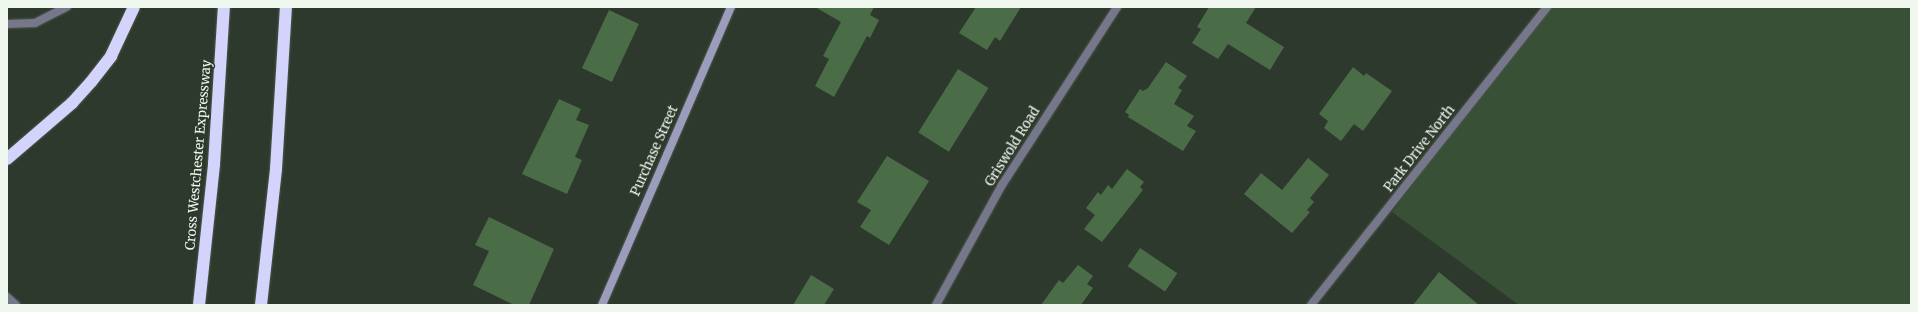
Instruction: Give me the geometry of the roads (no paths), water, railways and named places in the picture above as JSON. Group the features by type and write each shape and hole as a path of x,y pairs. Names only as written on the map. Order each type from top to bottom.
{"highway":[{"path":"7,159 72,103 92,82 111,56 134,7"},
{"name":"Cross Westchester Expressway","path":"199,305 214,164 224,7"},
{"path":"261,305 277,162 286,7"}],"main road":[{"name":"Purchase Street","path":"602,305 731,7"}],"street":[{"path":"7,24 35,23 67,7"},
{"name":"Griswold Road","path":"936,305 1002,185 1117,7"},
{"name":"Park Drive North","path":"1311,305 1547,7"},
{"path":"7,297 16,305"}]}
